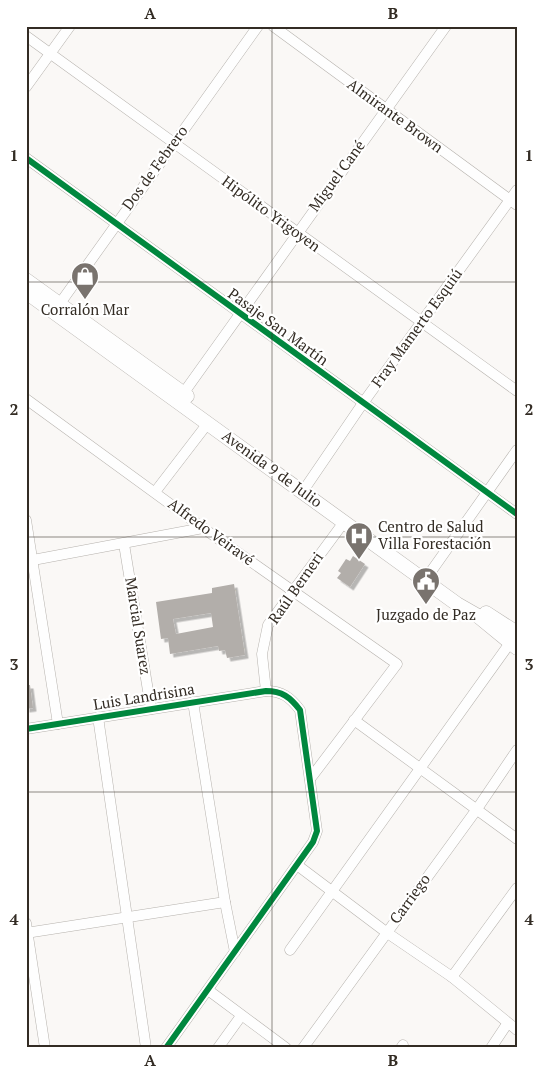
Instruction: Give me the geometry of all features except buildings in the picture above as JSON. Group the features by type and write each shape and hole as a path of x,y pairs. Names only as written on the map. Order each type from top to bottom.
{"main road":[{"name":"Avenida 9 de Julio","path":"26,280 57,308 428,576 478,616 515,641"},
{"name":"Avenida 9 de Julio","path":"26,292 57,308"},
{"name":"Avenida 9 de Julio","path":"180,398 208,423 305,488 344,522 428,576"}],"street":[{"path":"26,87 70,26"},
{"name":"Dos de Febrero","path":"57,308 258,26"},
{"name":"Almirante Brown","path":"273,26 513,203"},
{"name":"Miguel Cané","path":"180,398 385,108 446,26"},
{"name":"Hipólito Yrigoyen","path":"26,36 517,391"},
{"name":"Pasaje San Martín","path":"26,158 517,514"},
{"name":"Fray Mamerto Esquiú","path":"305,488 363,403 513,203 517,190"},
{"name":"Alfredo Veiravé","path":"26,399 203,528 397,664 354,720"},
{"path":"155,492 208,423"},
{"path":"428,576 517,450"},
{"path":"26,520 58,724"},
{"name":"Raúl Berneri","path":"266,691 262,654 268,625 344,522"},
{"path":"33,560 203,528"},
{"name":"Marcial Suarez","path":"124,544 152,709"},
{"path":"290,950 515,641"},
{"path":"166,1048 297,865 313,842 317,831 300,710 291,698 277,691 266,691"},
{"name":"Luis Landrisina","path":"26,729 266,691"},
{"path":"193,702 224,902 235,952"},
{"path":"98,718 146,1048"},
{"path":"310,779 354,720 517,839"},
{"name":"Carriego","path":"303,1048 477,809 517,750"},
{"path":"297,865 386,932 452,977 517,1030"},
{"path":"452,977 517,888"},
{"path":"44,1048 27,929 126,918 224,902"},
{"path":"208,990 286,1048"},
{"path":"218,1048 241,1016"},
{"path":"491,1048 508,1024"}],"cycle path":[{"path":"26,158 517,514"},
{"path":"26,729 266,691 277,692 285,696 300,710 317,831 313,842 166,1048"}],"place":[{"name":"Corralón Mar","path":"85,300"},
{"name":"Centro de Salud Villa Forestación","path":"359,560"},
{"name":"Juzgado de Paz","path":"426,605"}]}
